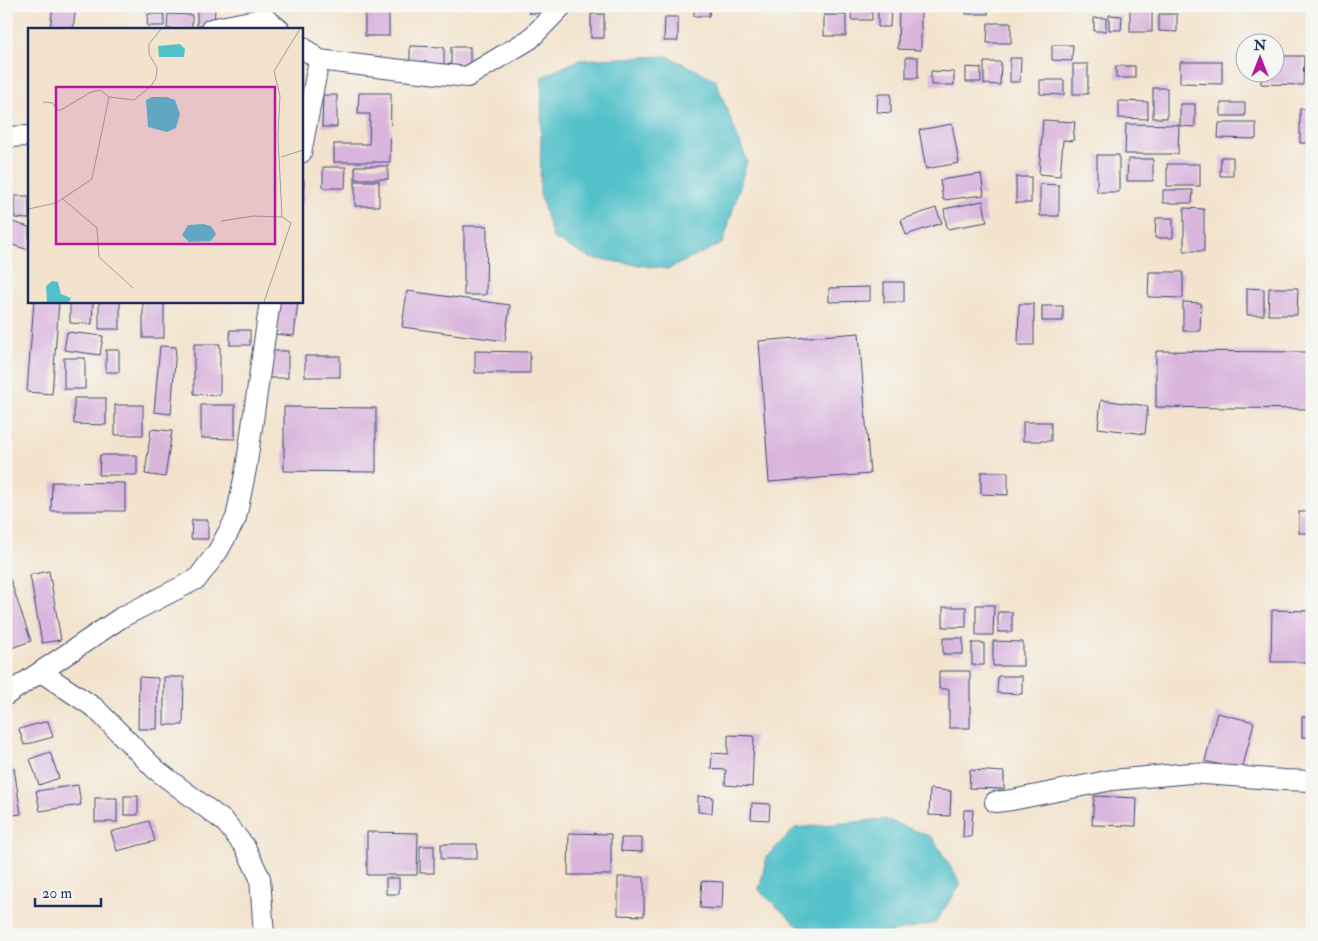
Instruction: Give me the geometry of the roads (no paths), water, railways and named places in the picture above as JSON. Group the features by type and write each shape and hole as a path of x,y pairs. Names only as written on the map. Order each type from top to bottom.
{"street":[{"path":"302,47 319,60 467,77 530,39 562,6"},
{"path":"215,28 265,18 278,28"},
{"path":"302,148 319,60"},
{"path":"6,137 28,136"},
{"path":"6,695 122,617 197,579 218,551 236,518 246,469 270,302"},
{"path":"41,672 96,708 155,769 225,822 245,847 260,878 264,935"},
{"path":"995,802 1112,780 1191,773 1312,781"}],"water":[{"path":"667,56 715,79 747,161 723,243 668,269 590,258 553,238 540,194 542,77 579,60"},
{"path":"885,819 932,837 961,884 935,923 877,935 852,935 800,928 759,890 767,856 795,828"}]}
